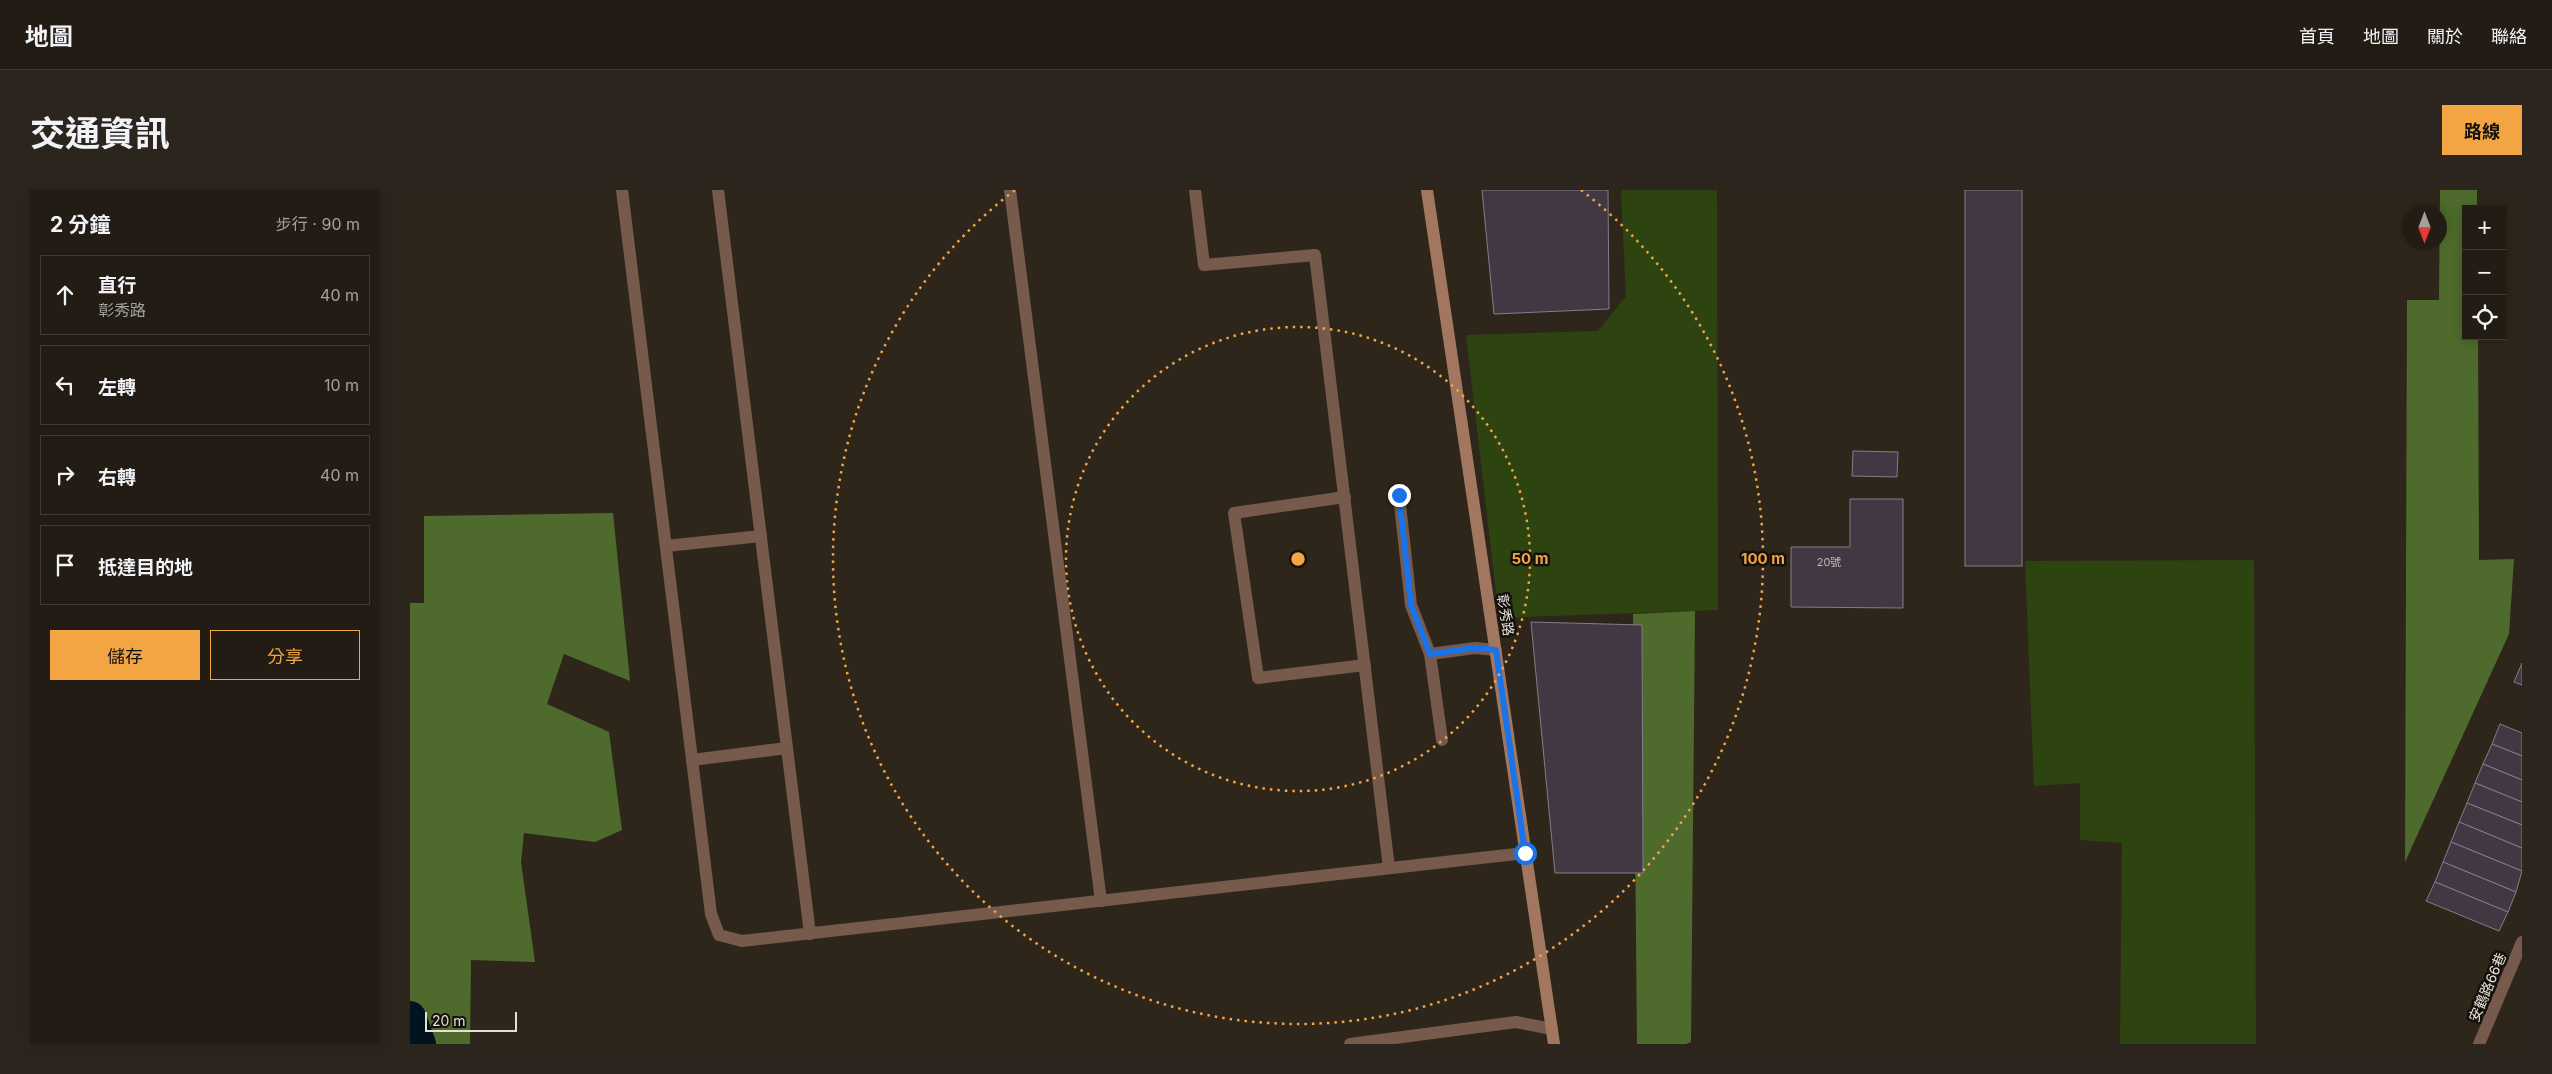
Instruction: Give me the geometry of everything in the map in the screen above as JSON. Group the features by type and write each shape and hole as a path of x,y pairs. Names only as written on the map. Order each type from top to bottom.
{"street":[{"name":"彰秀路","path":"1427,190 1554,1044"}],"lane":[{"path":"622,190 711,914 719,935 742,942 1525,853"},
{"path":"718,190 810,934"},
{"path":"1010,190 1100,901"},
{"path":"1195,190 1204,265 1315,254 1390,868"},
{"path":"1399,495 1411,605 1430,654 1442,740"},
{"path":"1344,497 1234,512 1258,678 1365,666"},
{"path":"666,546 761,536"},
{"path":"1430,654 1474,648 1496,650"},
{"path":"692,760 787,748"},
{"name":"安鶴路66巷","path":"2479,1044 2521,948"},
{"path":"1350,1044 1516,1022 1552,1029"}],"green space":[{"path":"1621,190 1717,190 1718,610 1499,618 1466,335 1598,331 1626,296"},
{"path":"2440,190 2477,190 2477,205 2462,205 2462,340 2478,340 2479,560 2514,559 2509,634 2405,862 2407,300 2439,300 2439,250 2447,250 2447,205 2440,205"},
{"path":"613,513 630,681 564,654 547,704 609,732 622,830 595,842 524,833 521,862 535,962 471,960 470,1044 413,1044 410,1035 410,603 424,603 424,516"},
{"path":"2254,560 2256,1044 2120,1044 2122,843 2080,840 2080,783 2034,786 2025,561"},
{"path":"1695,611 1691,1042 1686,1044 1637,1044 1633,614"}],"building":[{"path":"1482,190 1608,190 1609,309 1494,314"},
{"path":"1965,190 2022,190 2022,566 1965,566"},
{"path":"1853,451 1898,452 1897,477 1852,476"},
{"path":"1850,499 1903,499 1903,608 1791,607 1791,547 1850,547"},
{"path":"1531,622 1642,625 1643,873 1555,873"},
{"path":"2522,663 2522,685 2514,682"},
{"path":"2500,724 2522,733 2522,756 2492,744"},
{"path":"2492,744 2522,756 2522,780 2483,764"},
{"path":"2483,764 2522,780 2522,802 2475,783"},
{"path":"2475,783 2522,802 2522,825 2467,803"},
{"path":"2467,803 2522,825 2522,848 2459,822"},
{"path":"2459,822 2522,848 2522,871 2451,842"},
{"path":"2451,842 2522,871 2516,892 2443,862"},
{"path":"2443,862 2516,892 2508,912 2435,882"},
{"path":"2435,882 2508,912 2499,931 2426,901"}],"waterway":[{"path":"410,1017 420,1044"}],"route":[{"path":"1399,495 1411,605 1430,654 1474,648 1496,650 1525,853"}]}
